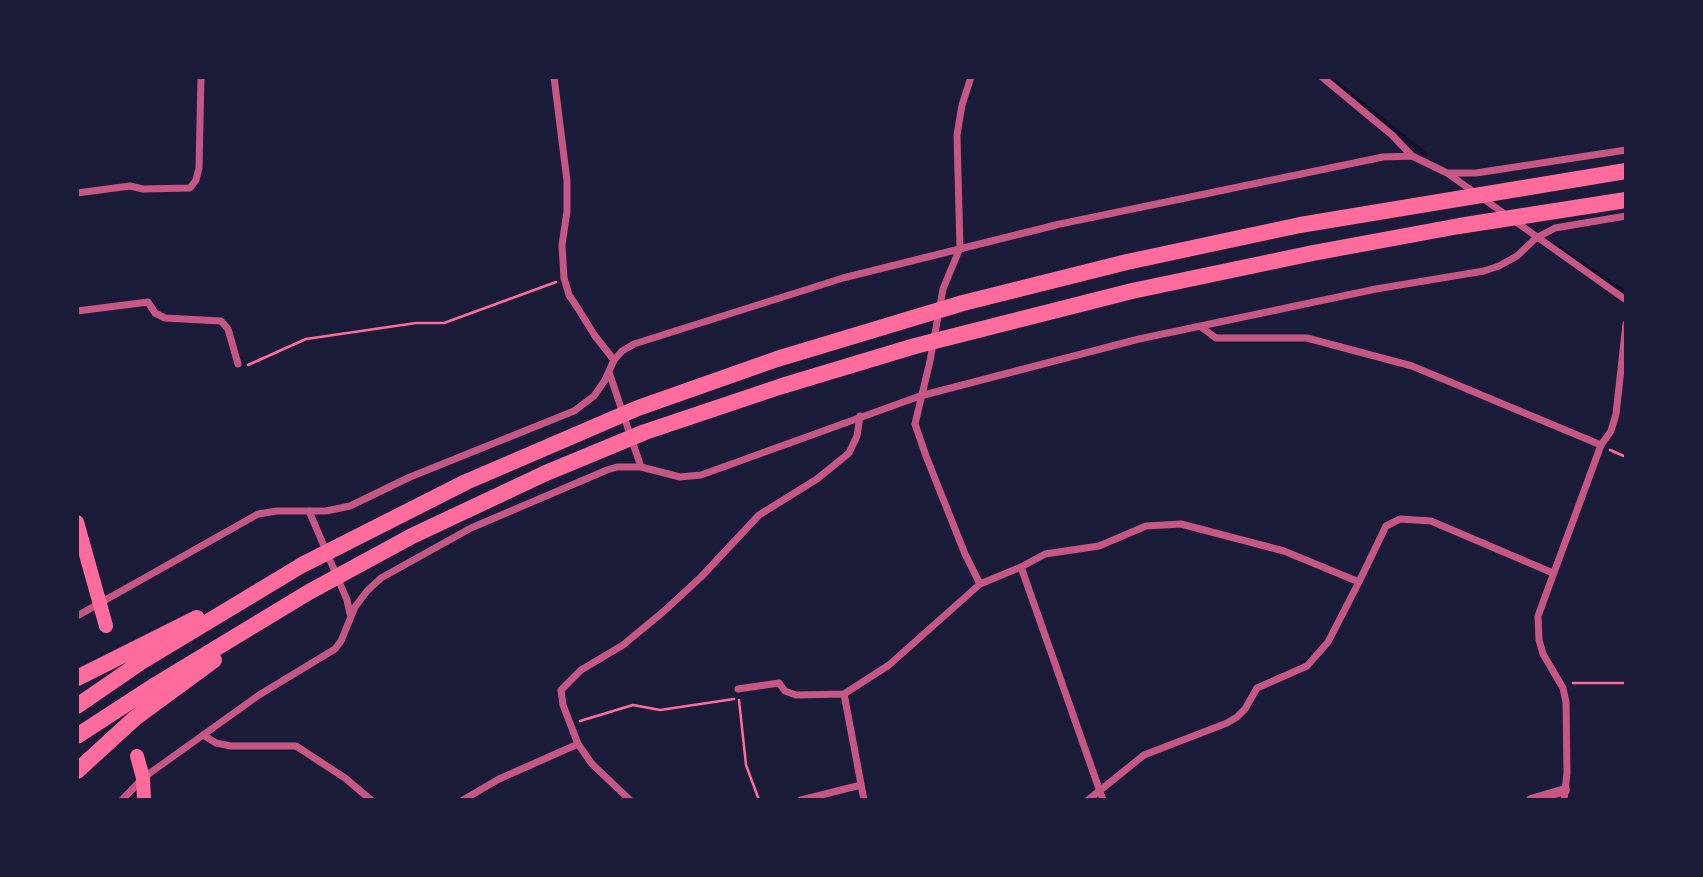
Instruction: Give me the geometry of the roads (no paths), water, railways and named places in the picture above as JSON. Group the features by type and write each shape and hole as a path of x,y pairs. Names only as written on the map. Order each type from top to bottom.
{"highway":[{"path":"77,678 466,482 638,408 777,359 915,316 1127,262 1287,228 1626,171"},
{"path":"77,736 157,684 412,536 546,473 645,432 782,386 915,346 1145,288 1459,226 1626,200"},
{"path":"77,706 141,662 302,565"},
{"path":"77,771 135,718 218,657 311,595"}],"main road":[{"path":"77,522 106,626"},
{"path":"137,756 143,778 144,800"}],"street":[{"path":"77,193 130,186 143,189 190,188 199,168 201,77"},
{"path":"554,77 566,169 567,211 562,245 564,278 569,295 614,360"},
{"path":"971,77 962,105 957,135 960,248 943,289 915,424 960,542 980,584"},
{"path":"1322,77 1412,156 1447,173 1626,300"},
{"path":"1447,173 1497,171 1626,150"},
{"path":"77,616 258,514 338,510 421,472 563,416 594,396 601,388 614,360 634,344 843,278 960,248 1151,204 1383,158 1412,156"},
{"path":"122,800 143,778 259,695 335,649 341,641 350,615 367,591 381,578 471,528 607,470 641,467 680,477 701,475 920,396 1061,358 1376,289 1483,271 1517,256 1536,238 1555,228 1626,216"},
{"path":"77,311 148,302 155,313 166,318 222,321 228,329 237,364"},
{"path":"1531,800 1565,795 1568,731 1566,702 1561,684 1543,654 1537,627 1541,605 1601,445 1611,431 1616,414 1626,324"},
{"path":"1201,327 1216,338 1307,338 1412,366 1601,445"},
{"path":"609,372 641,467"},
{"path":"630,800 593,764 578,744 563,705 562,690 581,670 623,645 663,612 701,577 759,515 817,480 849,453 857,436 860,416"},
{"path":"309,511 347,600 350,615"},
{"path":"1088,800 1143,755 1237,717 1257,688 1307,666 1328,642 1387,526 1400,519 1431,521 1553,573"},
{"path":"738,689 779,683 785,691 796,695 844,695 889,665 980,584 1045,554 1099,546 1146,526 1181,524 1284,551 1359,582"},
{"path":"1021,567 1103,800"},
{"path":"844,695 864,800"},
{"path":"203,735 216,743 231,746 296,746 345,778 371,800"},
{"path":"463,800 499,779 578,744"},
{"path":"801,800 861,785"}],"waterway":[{"path":"1329,77 1425,154"},
{"path":"1556,246 1626,293"}]}
